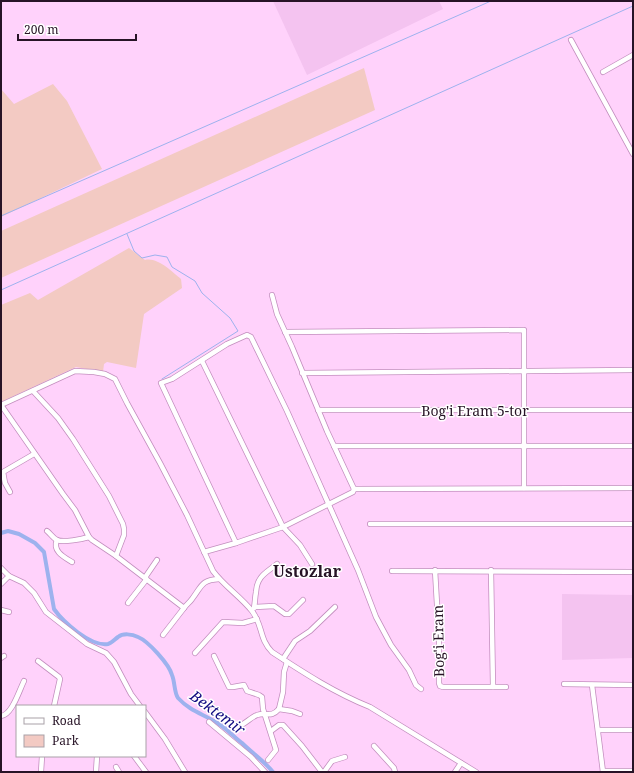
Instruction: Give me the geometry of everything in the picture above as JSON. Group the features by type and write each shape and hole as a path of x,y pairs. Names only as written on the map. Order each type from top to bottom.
{"street":[{"path":"571,40 633,154"},
{"path":"603,72 633,55"},
{"path":"272,295 277,314 302,374 354,489"},
{"path":"285,332 524,330 524,488"},
{"path":"236,543 160,383 172,379 202,361 205,357 243,335 251,337 287,411 358,570 376,617 391,645 409,670 416,685 421,689"},
{"path":"202,361 283,527 300,545 312,564"},
{"path":"184,608 89,537 76,510 34,454 1,405 80,370 105,374 115,379 187,515 213,571 219,579 253,609 263,640 267,646 285,660 320,682 354,701 370,707 476,772"},
{"path":"302,374 633,370"},
{"path":"33,391 58,418 109,496 124,529 124,535 116,556"},
{"name":"Bog'i Eram 5-tor","path":"318,410 633,410"},
{"path":"334,446 633,446"},
{"path":"10,492 5,483 3,472 34,454"},
{"path":"204,552 283,527 353,492 354,489 633,488"},
{"path":"370,524 633,524"},
{"path":"47,531 57,540 71,540 89,537"},
{"path":"57,540 55,544 56,549 72,562"},
{"path":"128,603 146,580 146,576 157,560"},
{"path":"253,609 256,587 259,579 276,564"},
{"path":"1,568 9,576 24,583 34,593 46,612 87,644 106,653 114,662 131,694 139,705"},
{"name":"Bog'i Eram","path":"435,570 439,639 438,683 443,687 506,687"},
{"path":"491,570 493,687"},
{"path":"392,571 491,570 633,572"},
{"path":"1,584 9,576"},
{"path":"163,635 193,598 202,583 212,579 219,579"},
{"path":"253,609 274,606 285,614 289,614 303,600"},
{"path":"243,724 257,715 275,713 279,709 283,692 285,660 295,641 310,632 334,606"},
{"path":"1,610 9,612"},
{"path":"195,653 223,622 243,623 257,619"},
{"path":"214,656 230,687 233,688 244,685 247,691 260,695 276,750 268,760"},
{"path":"38,661 59,677 60,680 54,705"},
{"path":"1,716 10,712 24,681"},
{"path":"564,684 633,685"},
{"path":"592,685 603,772 633,772"},
{"path":"279,709 300,714"},
{"path":"146,713 165,739 185,772"},
{"path":"209,722 251,757 265,772"},
{"path":"271,731 279,725 283,726 302,746 323,772 332,761 346,757"},
{"path":"598,730 633,730"},
{"path":"374,746 394,768 395,772"},
{"path":"41,772 42,757"},
{"path":"96,772 97,757"},
{"path":"135,757 146,772"},
{"path":"455,772 461,763"}],"shaded area":[{"path":"273,1 439,1 443,9 307,75"},
{"path":"562,594 633,595 633,658 562,660"}],"green space":[{"path":"364,68 375,110 1,278 1,231"},
{"path":"53,84 67,101 102,169 1,217 1,89 14,104"},
{"path":"129,248 145,260 155,261 169,269 181,279 182,288 144,314 136,368 107,362 104,364 103,372 76,367 1,402 1,305 30,293 38,300"}],"waterway":[{"path":"1,216 491,1"},
{"path":"1,290 633,6"},
{"path":"127,234 134,251 142,258 155,255 167,257 172,267 195,281 202,293 230,318 238,331 162,379"},
{"name":"Bektemir","path":"1,533 8,531 19,534 35,543 44,552 54,609 71,627 86,638 101,644 108,644 125,634 133,635 142,639 163,659 167,665 173,678 178,698 188,707 225,728 273,772"}],"district":[{"name":"Ustozlar","path":"307,571"}]}
